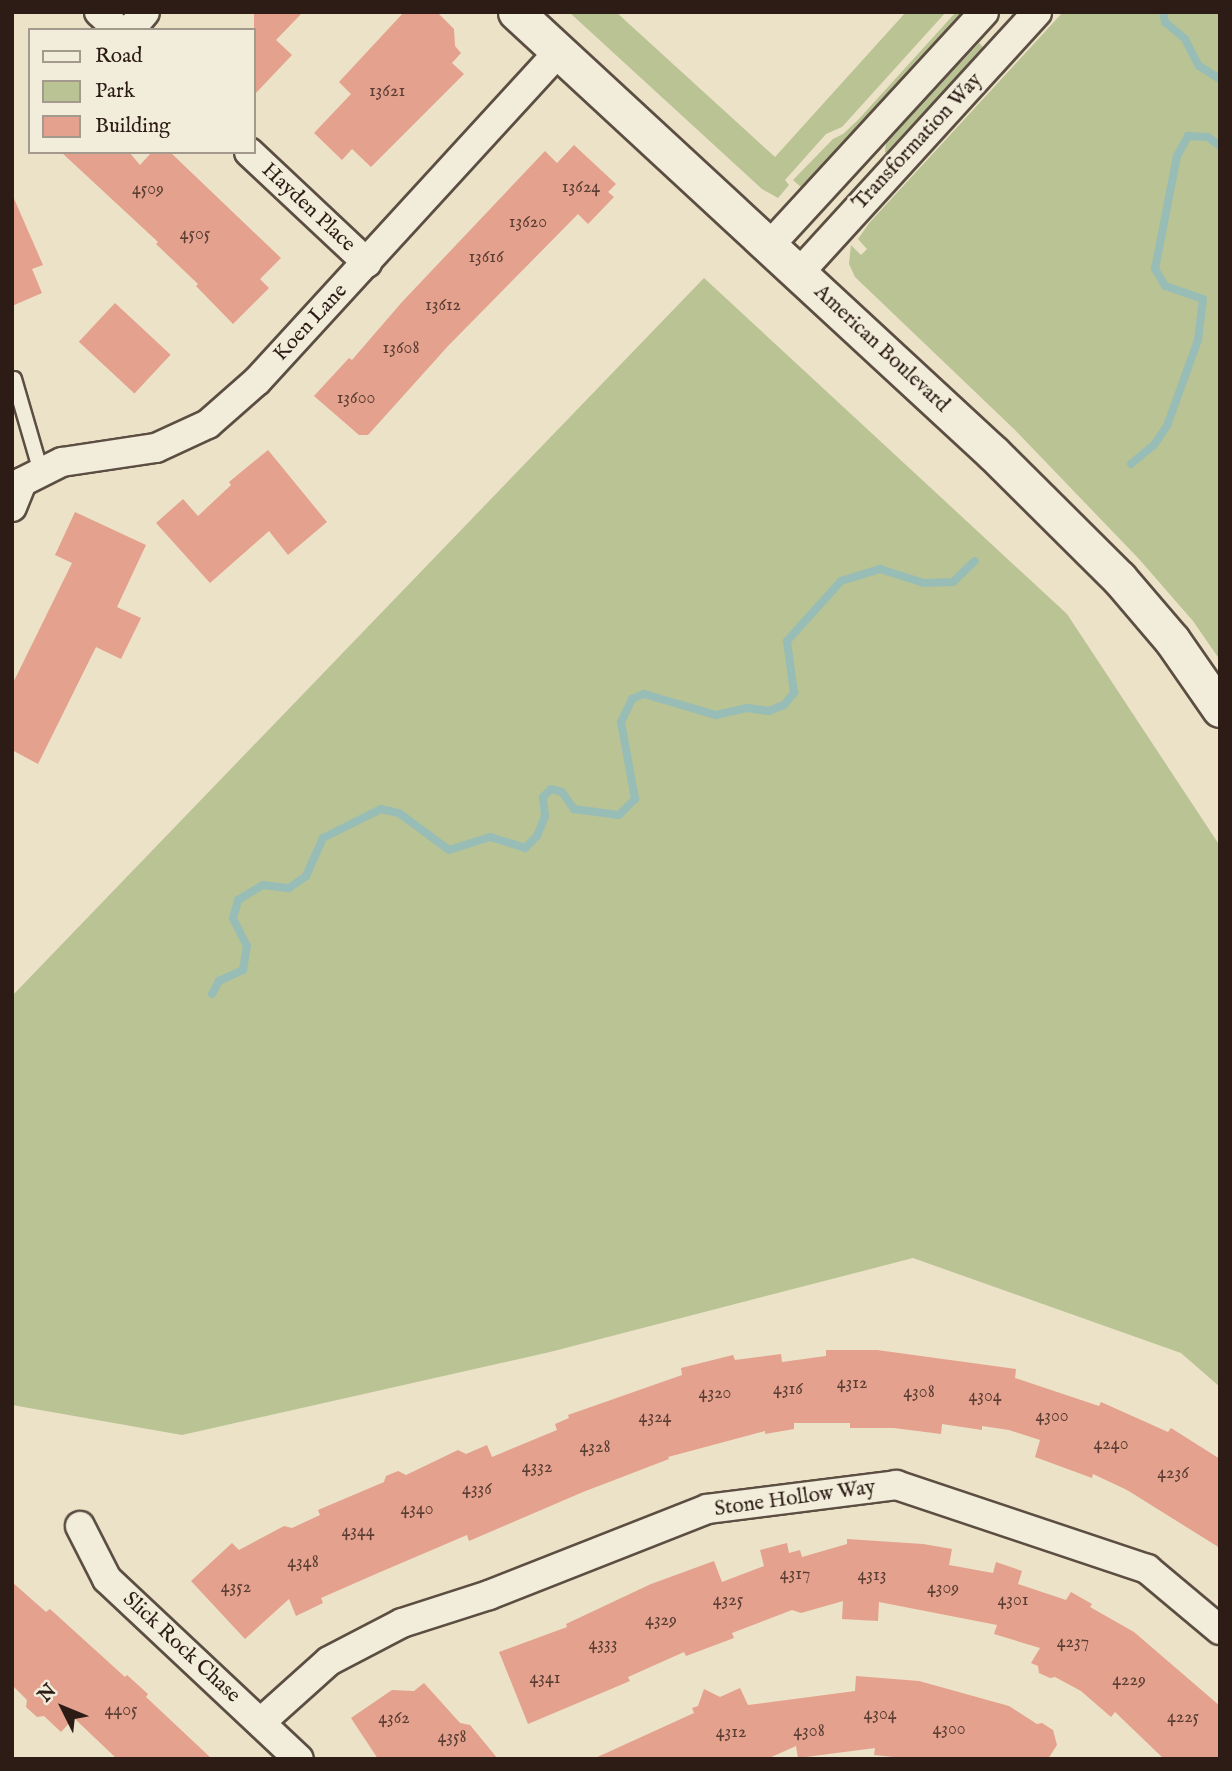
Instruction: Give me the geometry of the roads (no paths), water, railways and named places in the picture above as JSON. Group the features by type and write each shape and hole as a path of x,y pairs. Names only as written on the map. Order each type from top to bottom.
{"street":[{"path":"99,12 116,28"},
{"path":"132,28 145,12"},
{"name":"American Boulevard","path":"516,12 995,454 1119,578 1172,640 1220,709"},
{"name":"Transformation Way","path":"770,245 984,12"},
{"name":"Transformation Way","path":"799,273 1037,12"},
{"name":"Koen Lane","path":"12,507 22,482 62,462 156,448 208,424 257,381 559,52"},
{"name":"Hayden Place","path":"251,154 367,263"},
{"name":"Stone Hollow Way","path":"261,1722 329,1661 402,1623 489,1595 707,1509 895,1485 1147,1569 1220,1630"},
{"name":"Slick Rock Chase","path":"80,1525 107,1579 299,1759"}],"lane":[{"path":"14,379 41,472"}],"waterway":[{"path":"1163,12 1165,22 1185,39 1199,66 1220,79"},
{"path":"1131,464 1154,445 1167,426 1198,340 1203,299 1165,286 1155,269 1177,156 1188,136 1208,137 1220,146"},
{"path":"212,994 219,981 243,970 247,946 233,918 238,900 263,885 289,888 306,876 323,838 381,809 399,813 449,850 490,837 525,848 537,836 545,816 543,797 551,789 562,792 574,809 619,815 635,799 621,722 632,699 644,694 716,715 747,708 769,711 784,705 794,693 787,641 841,581 880,569 924,583 953,582 975,561"}]}
